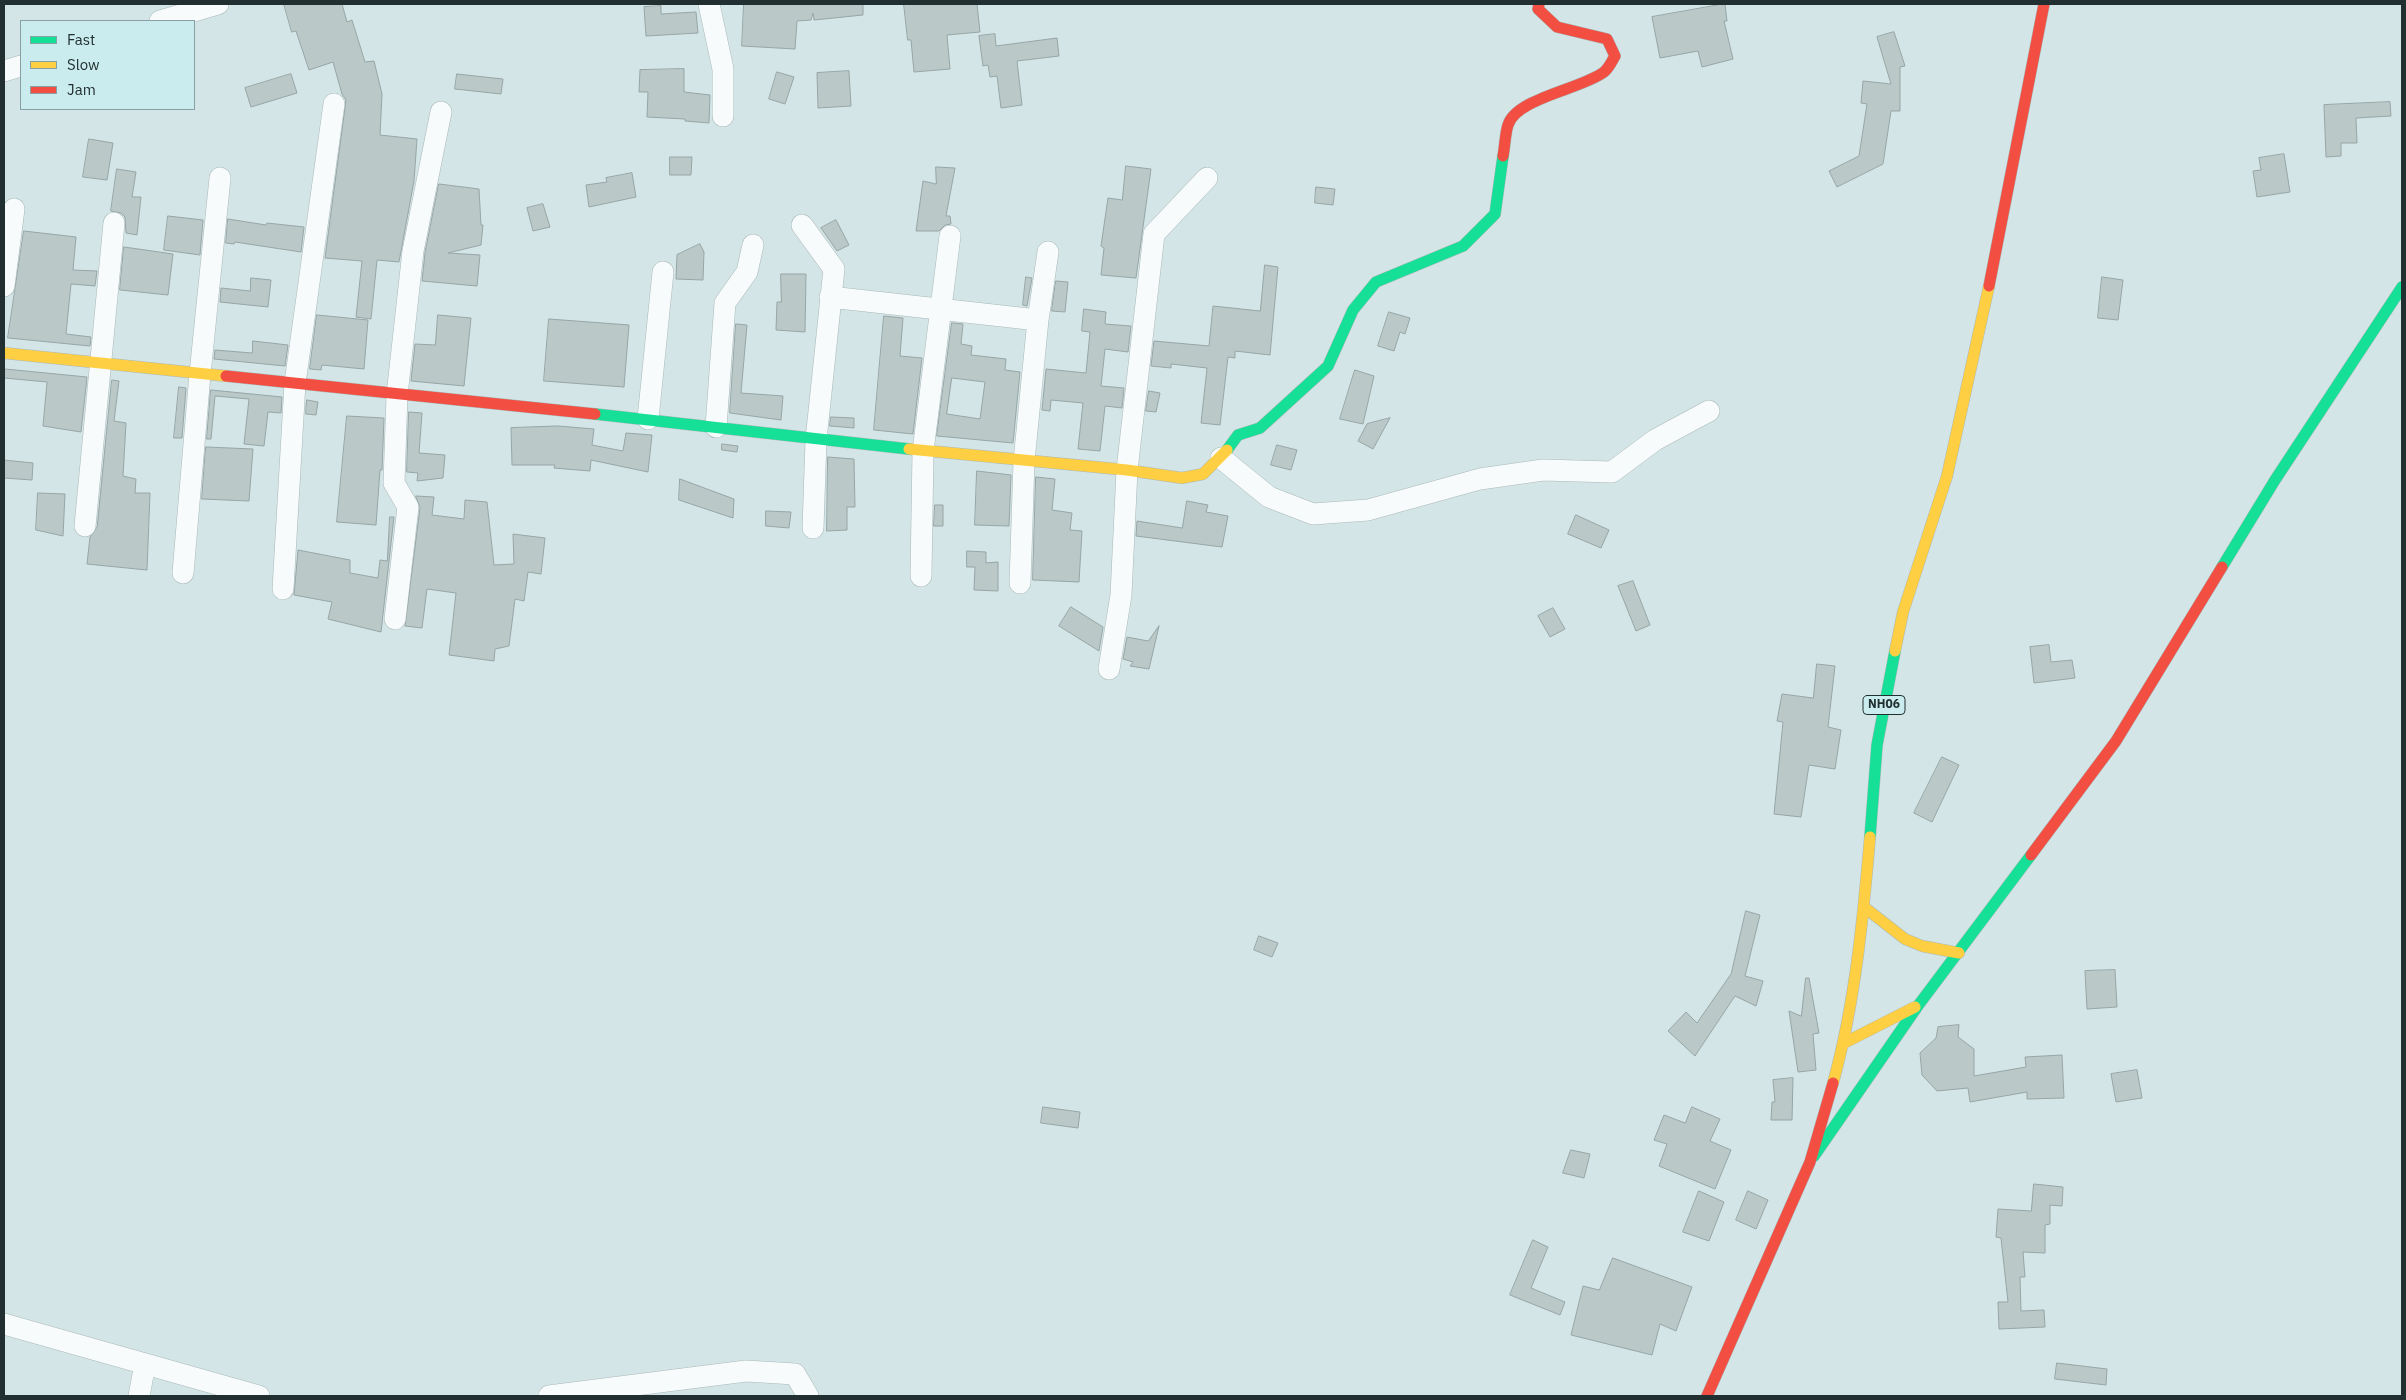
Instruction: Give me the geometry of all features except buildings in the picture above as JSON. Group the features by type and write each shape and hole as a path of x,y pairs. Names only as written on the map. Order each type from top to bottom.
{"main road":[{"path":"4,353 295,383 397,396 648,419 816,440 1127,470 1182,478 1203,474 1221,458 1238,435 1260,428 1328,366 1353,310 1376,282 1463,246 1495,214 1508,122 1520,110 1539,99 1585,82 1606,71 1615,56 1607,39 1557,27 1538,9 1539,4"},
{"name":"NH06","path":"1707,1396 1810,1162 1844,1043 1864,907 1877,745 1902,612 1947,476 2004,215 2044,4"},
{"path":"1810,1162 1916,1007 1959,953 2116,741 2275,480 2402,287"},
{"path":"1864,907 1904,939 1922,946 1959,953"},
{"path":"1844,1043 1916,1007"}],"street":[{"path":"163,20 218,4"},
{"path":"709,4 723,69 723,116"},
{"path":"4,71 20,66"},
{"path":"283,589 295,383 334,104"},
{"path":"395,619 408,507 394,483 397,396 413,251 441,112"},
{"path":"183,573 200,374 220,178"},
{"path":"1109,669 1121,595 1127,470 1154,234 1207,178"},
{"path":"4,286 14,208"},
{"path":"85,526 99,362 114,223"},
{"path":"802,225 834,269 816,440 813,528"},
{"path":"920,576 923,451 950,236"},
{"path":"716,427 724,303 747,272 753,245"},
{"path":"1020,583 1024,461 1038,320 1048,252"},
{"path":"648,419 663,272"},
{"path":"830,297 1038,320"},
{"path":"1221,458 1270,497 1313,514 1368,510 1480,479 1543,470 1612,472 1655,440 1709,411"},
{"path":"4,1324 259,1396"},
{"path":"139,1396 145,1364"},
{"path":"549,1396 645,1390 746,1371 795,1374 808,1396"}],"traffic: fast":[{"path":"1227,450 1238,435 1260,428 1328,366 1353,310 1376,282 1463,246 1495,214 1503,156"},
{"path":"2222,567 2275,480 2402,287"},
{"path":"595,414 909,449"},
{"path":"1870,837 1877,745 1895,651"},
{"path":"1814,1156 1917,1007 2031,855"}],"traffic: slow":[{"path":"1895,651 1903,612 1947,476 1989,286"},
{"path":"4,353 226,376"},
{"path":"909,449 1127,470 1182,478 1203,474 1227,450"},
{"path":"1833,1083 1853,992 1870,837"},
{"path":"1864,907 1905,939 1922,946 1959,953"},
{"path":"1844,1043 1915,1007"}],"traffic: jam":[{"path":"1503,156 1508,125 1514,116 1523,108 1536,101 1594,78 1606,70 1615,56 1607,39 1557,27 1538,9 1539,4"},
{"path":"1989,286 2044,4"},
{"path":"226,376 595,414"},
{"path":"2031,855 2116,741 2222,567"},
{"path":"1707,1396 1810,1162 1833,1083"}]}
